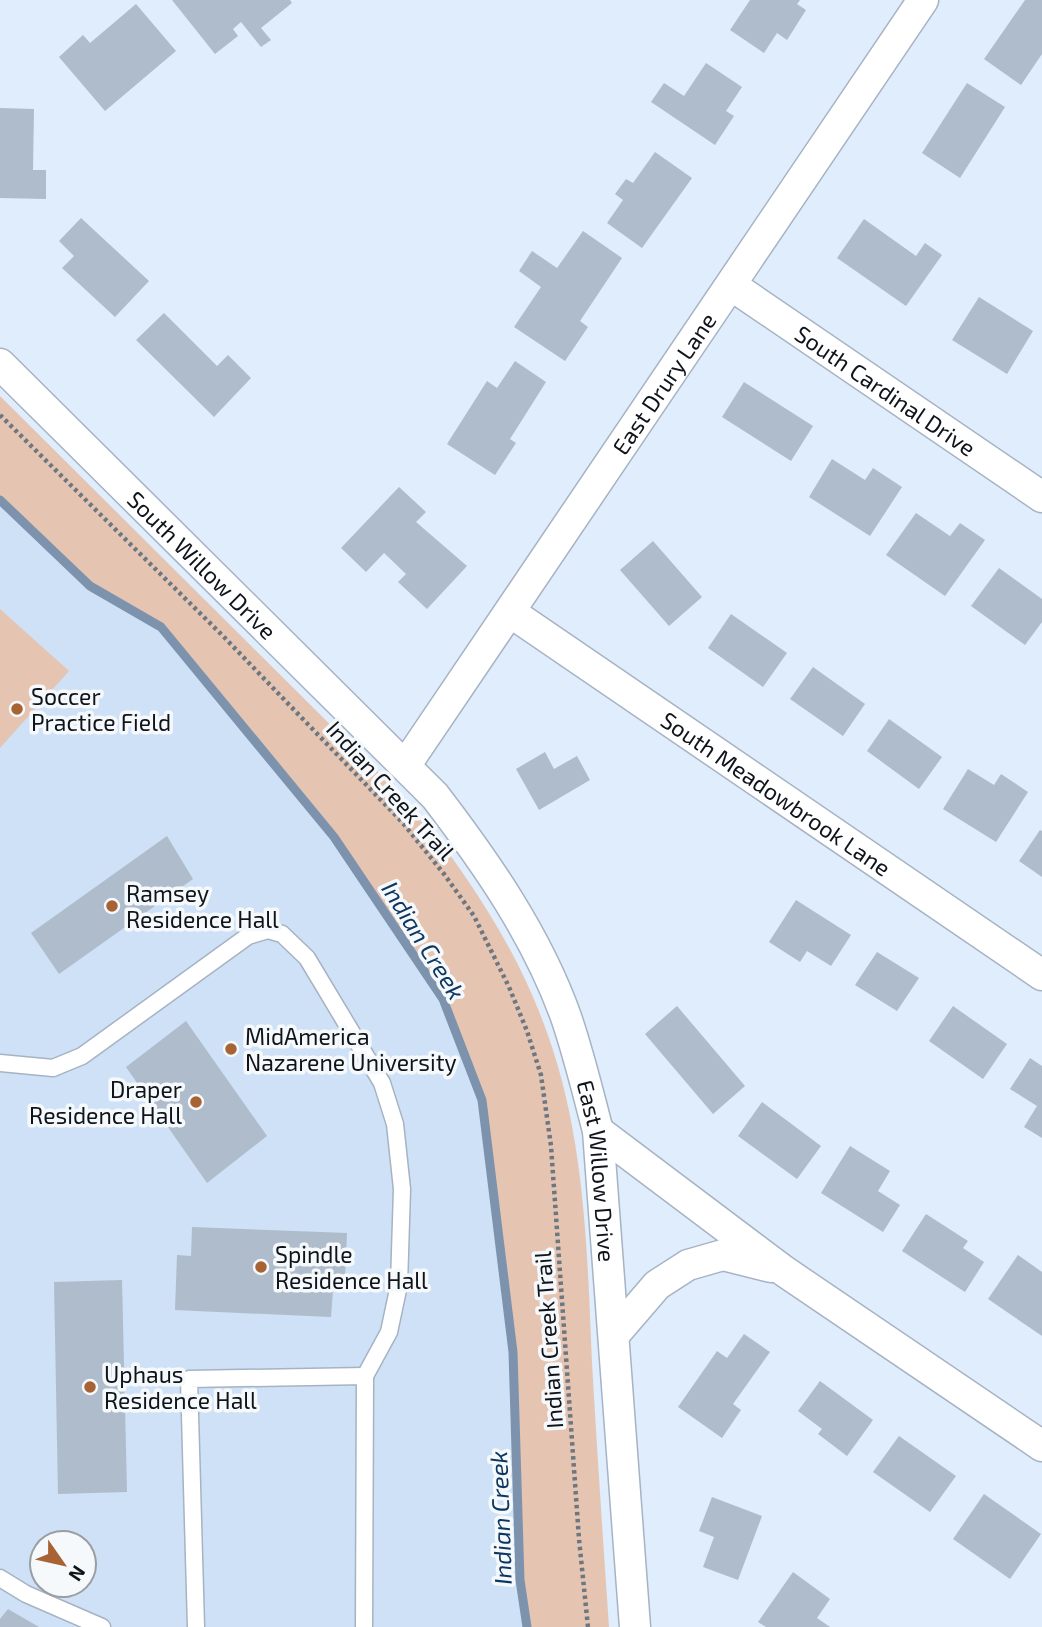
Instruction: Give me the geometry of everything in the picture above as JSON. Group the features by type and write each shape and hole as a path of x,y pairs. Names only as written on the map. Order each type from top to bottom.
{"street":[{"name":"East Drury Lane","path":"405,766 923,0"},
{"name":"South Cardinal Drive","path":"731,285 1042,497"},
{"name":"South Willow Drive","path":"0,364 405,766"},
{"name":"South Meadowbrook Lane","path":"510,612 1042,975"},
{"name":"East Willow Drive","path":"405,766 435,796 510,902 549,976 581,1063 597,1131 635,1627"},
{"path":"597,1131 784,1270 1042,1446"},
{"path":"614,1335 657,1285 688,1265 723,1255 784,1270"}],"lane":[{"path":"0,1063 53,1068 82,1056 248,936 268,930 282,934 307,958 382,1083 395,1124 402,1189 399,1285 389,1332 365,1376 364,1627"},
{"path":"196,1627 189,1379 365,1376"},
{"path":"0,1578 26,1594 102,1627"}],"path":[{"name":"Indian Creek Trail","path":"0,415 223,636 402,822 474,916 509,987 541,1075 551,1146 579,1539 588,1627"}],"shaded area":[{"path":"0,396 417,811 471,885 517,963 542,1019 556,1061 567,1103 581,1188 609,1627 527,1627 520,1580 513,1352 482,1100 443,999 334,837 161,627 90,586 0,500"},
{"name":"MidAmerica Nazarene University","path":"0,500 90,586 161,627 334,837 443,999 482,1100 513,1352 520,1580 527,1627 0,1627"},
{"name":"Soccer Practice Field","path":"0,609 69,671 0,748"}],"building":[{"path":"172,0 290,0 292,3 261,28 271,40 261,47 241,22 233,29 238,36 215,54"},
{"path":"750,0 800,0 797,4 806,10 787,40 777,33 764,53 730,30"},
{"path":"1025,0 1042,0 1042,54 1021,85 984,59"},
{"path":"136,4 176,51 105,111 59,57 83,35 90,43"},
{"path":"706,63 742,87 726,111 734,116 715,145 651,102 664,83 684,96"},
{"path":"967,83 1005,107 960,178 922,153"},
{"path":"0,108 34,109 33,170 46,170 46,199 0,198"},
{"path":"655,152 692,178 642,248 607,223 623,200 615,194 626,179 633,183"},
{"path":"81,218 149,281 115,317 62,268 74,256 59,241"},
{"path":"864,219 916,256 925,243 942,255 906,306 837,258"},
{"path":"583,231 622,258 580,321 588,327 565,361 514,327 541,287 519,271 532,251 557,268"},
{"path":"979,297 1033,331 1007,374 952,340"},
{"path":"164,313 217,366 228,355 251,378 214,417 136,340"},
{"path":"515,361 546,382 510,439 516,443 495,475 447,444 487,381 497,388"},
{"path":"744,382 813,426 791,461 722,417"},
{"path":"832,459 865,480 873,468 902,487 870,536 809,497"},
{"path":"399,487 426,512 416,522 467,566 427,609 398,582 406,574 384,553 366,572 341,548"},
{"path":"916,513 950,536 960,523 985,540 945,596 886,555"},
{"path":"653,541 702,597 669,626 620,570"},
{"path":"999,568 1042,599 1042,622 1025,645 971,606"},
{"path":"731,614 787,653 763,687 708,648"},
{"path":"813,667 865,704 843,736 790,699"},
{"path":"889,719 942,757 919,789 867,751"},
{"path":"545,752 554,769 577,756 590,780 539,810 516,769"},
{"path":"968,769 994,785 1001,774 1028,792 996,842 943,809"},
{"path":"1040,830 1042,831 1042,877 1019,861"},
{"name":"Ramsey Residence Hall","path":"167,836 193,879 59,974 31,933"},
{"path":"796,900 851,935 831,966 807,951 800,962 769,942"},
{"path":"877,952 919,978 897,1011 855,985"},
{"path":"677,1006 745,1086 713,1114 645,1034"},
{"path":"953,1006 1007,1044 983,1079 929,1041"},
{"name":"Draper Residence Hall","path":"186,1021 267,1136 207,1183 126,1067"},
{"path":"1030,1058 1042,1066 1042,1138 1024,1127 1037,1106 1010,1089"},
{"path":"762,1102 821,1146 797,1179 738,1136"},
{"path":"850,1146 890,1171 878,1191 900,1205 883,1232 821,1193"},
{"path":"926,1214 968,1241 963,1248 984,1262 965,1292 902,1251"},
{"name":"Spindle Residence Hall","path":"192,1227 347,1233 345,1278 334,1277 331,1317 175,1310 177,1255 191,1256"},
{"path":"1018,1255 1042,1272 1042,1336 988,1299"},
{"name":"Uphaus Residence Hall","path":"122,1280 127,1492 58,1494 54,1282"},
{"path":"744,1334 770,1352 733,1404 741,1410 722,1438 678,1407 717,1351 727,1358"},
{"path":"820,1381 873,1420 847,1456 818,1434 822,1429 798,1411"},
{"path":"899,1436 956,1476 930,1512 873,1472"},
{"path":"984,1494 1041,1534 1010,1579 953,1539"},
{"path":"712,1497 762,1516 738,1580 703,1567 714,1537 699,1531"},
{"path":"793,1572 830,1599 817,1618 830,1627 766,1627 758,1622"},
{"path":"8,1609 39,1627 0,1627 0,1619"}],"waterway":[{"name":"Indian Creek","path":"0,500 90,586 161,627 334,837 443,999 482,1100 513,1352 520,1580 527,1627"}],"place":[{"name":"Soccer Practice Field","path":"17,709"},
{"name":"Ramsey Residence Hall","path":"112,906"},
{"name":"MidAmerica Nazarene University","path":"231,1049"},
{"name":"Draper Residence Hall","path":"196,1102"},
{"name":"Spindle Residence Hall","path":"261,1267"},
{"name":"Uphaus Residence Hall","path":"90,1387"}]}
